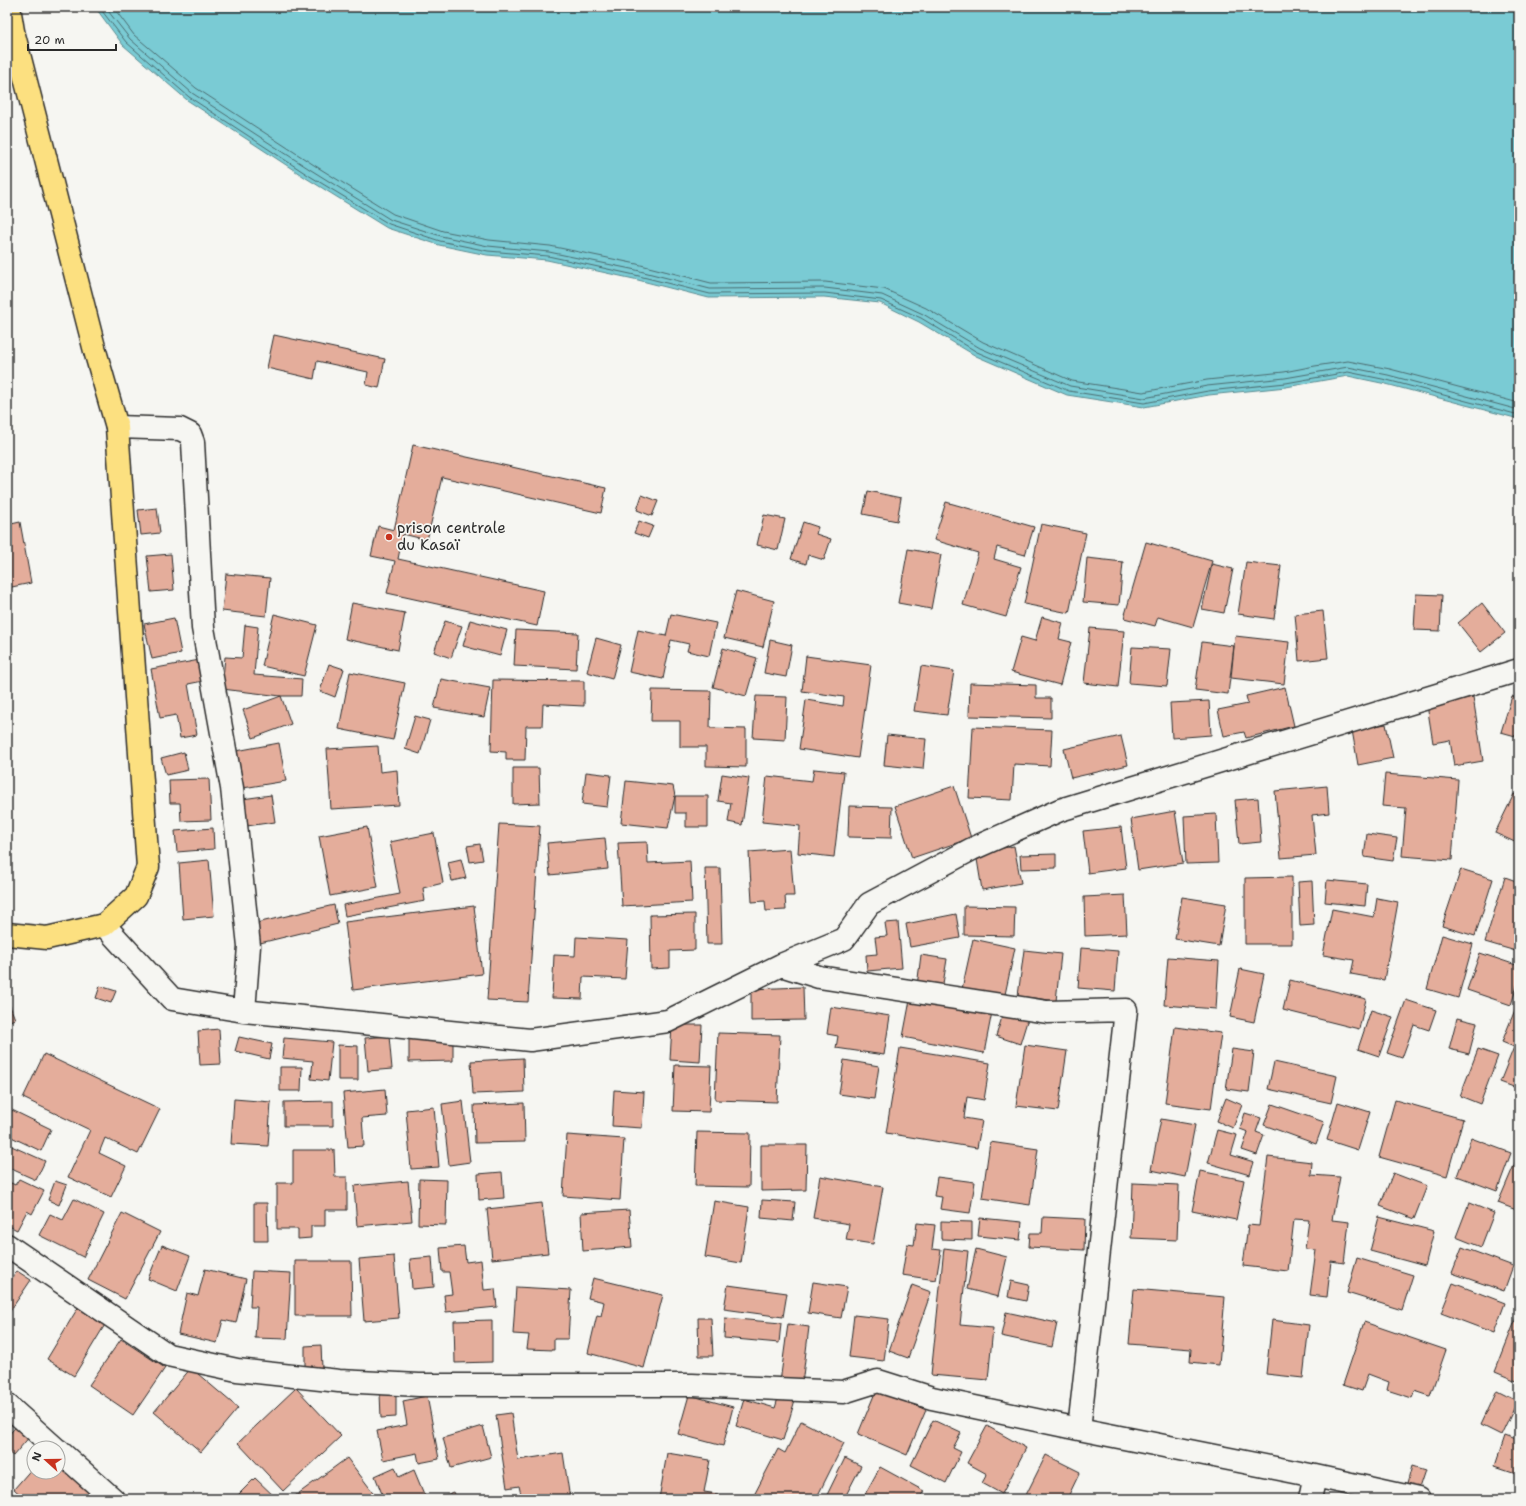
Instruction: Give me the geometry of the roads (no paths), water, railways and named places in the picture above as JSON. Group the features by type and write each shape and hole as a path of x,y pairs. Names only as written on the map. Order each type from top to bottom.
{"main road":[{"path":"7,934 47,938 104,925 136,896 148,867 118,427 95,351 15,38 10,7"}],"street":[{"path":"118,427 180,429 190,434 193,442 203,628 232,788 249,946 244,1011"},
{"path":"104,925 172,999 244,1011 530,1040 668,1021 781,966 844,940 869,904 972,849 1060,810 1519,670"},
{"path":"781,966 819,977 1047,1012 1126,1010 1079,1429"},
{"path":"7,1245 168,1354 237,1370 339,1381 419,1385 692,1385 843,1392 878,1381 932,1398 1315,1476 1419,1499"},
{"path":"7,1404 46,1440"},
{"path":"66,1457 113,1499"},
{"path":"1310,1499 1315,1476"}],"water":[{"path":"95,7 1519,7 1519,419 1386,384 1348,376 1286,387 1209,395 1144,407 1067,395 976,356 919,322 880,303 824,297 709,298 634,279 547,260 487,255 439,245 387,228 306,178 187,100 123,45"}],"place":[{"name":"prison centrale du Kasaï","path":"389,537"}]}
